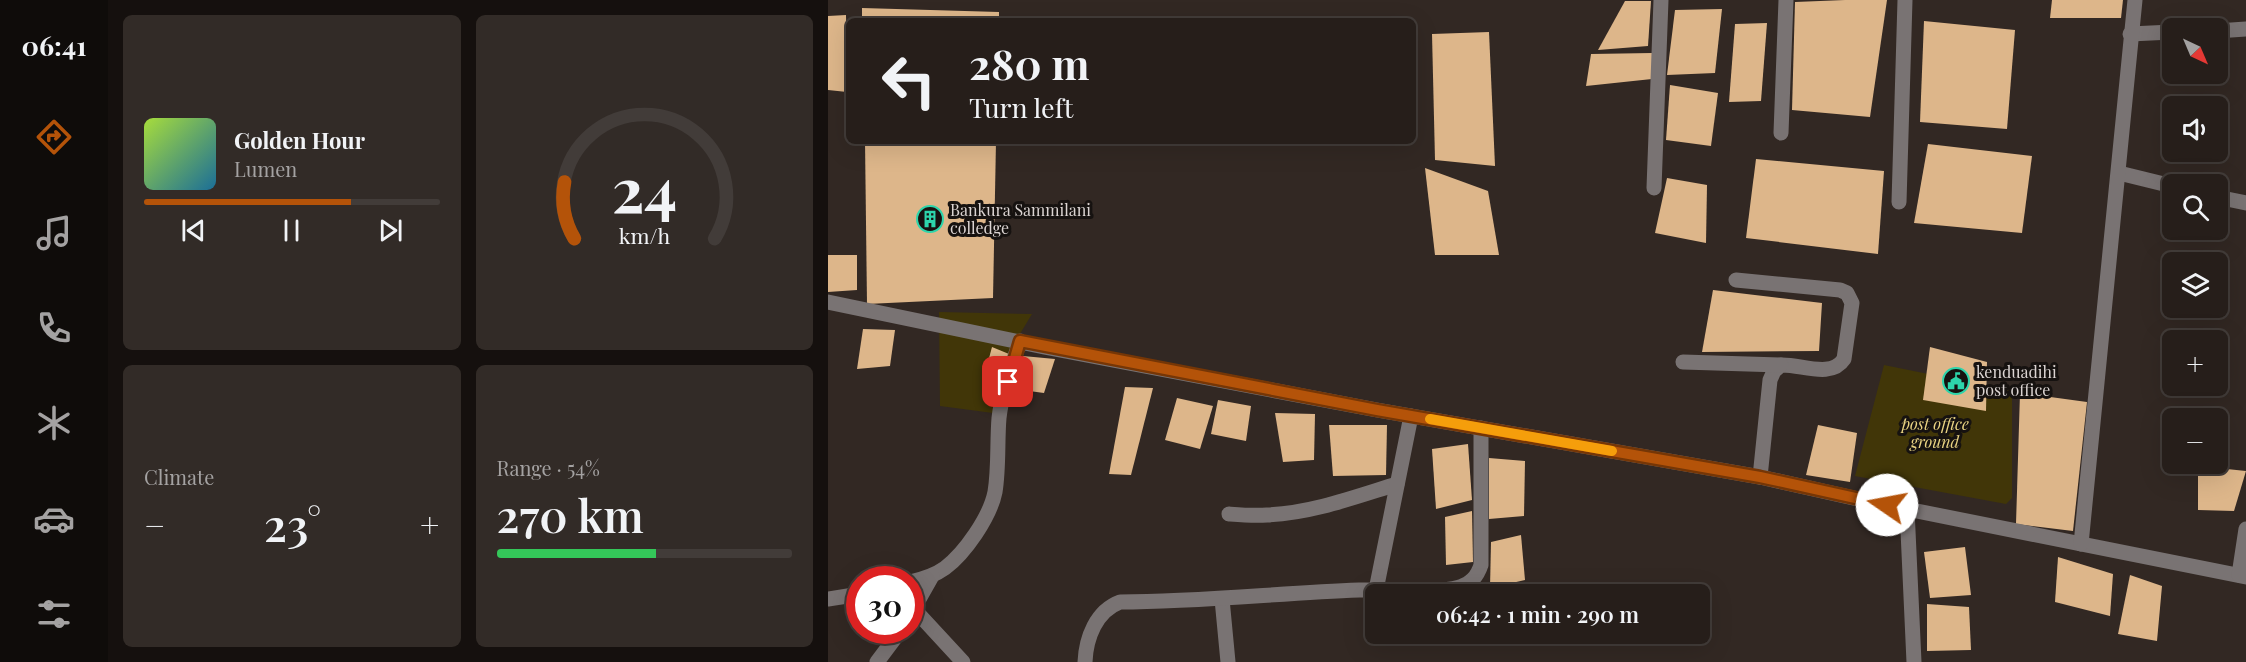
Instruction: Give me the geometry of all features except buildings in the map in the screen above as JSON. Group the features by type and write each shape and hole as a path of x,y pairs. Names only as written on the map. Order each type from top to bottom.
{"street":[{"path":"1654,188 1661,0"},
{"path":"1781,133 1786,0"},
{"path":"1899,202 1905,0"},
{"path":"2081,544 2135,0"},
{"path":"2228,30 2246,30"},
{"path":"2130,34 2162,32"},
{"path":"2119,173 2162,184"},
{"path":"2228,199 2246,203"},
{"path":"1683,362 1781,365 1833,370 1844,359 1852,303 1850,297 1840,290 1736,280"},
{"path":"828,302 1411,416 1760,477 1907,509 2243,576 2246,529"},
{"path":"924,578 932,576 956,558 975,533 993,501 999,418 1020,341"},
{"path":"1760,477 1770,380 1774,371 1781,365"},
{"path":"1377,584 1411,416"},
{"path":"1466,584 1478,575 1481,565 1480,428"},
{"path":"1229,514 1265,516 1297,512 1397,484"},
{"path":"1907,509 1914,662"},
{"path":"924,590 932,576"},
{"path":"1085,662 1090,635 1103,612 1109,606 1120,602 1365,591"},
{"path":"828,599 846,596"},
{"path":"1222,599 1228,662"},
{"path":"924,624 963,662"},
{"path":"877,662 890,644"}],"green space":[{"path":"939,312 1032,314 1012,347 993,413 940,406"},
{"name":"post office ground","path":"1884,365 2012,391 2012,498 2006,504 1855,476"}],"slow traffic":[{"path":"1430,419 1612,451"}],"place":[{"name":"Bankura Sammilani colledge","path":"930,219"},
{"name":"kenduadihi post office","path":"1956,381"}],"route":[{"path":"1008,382 1020,341 1377,410 1760,477 1887,505"}]}
